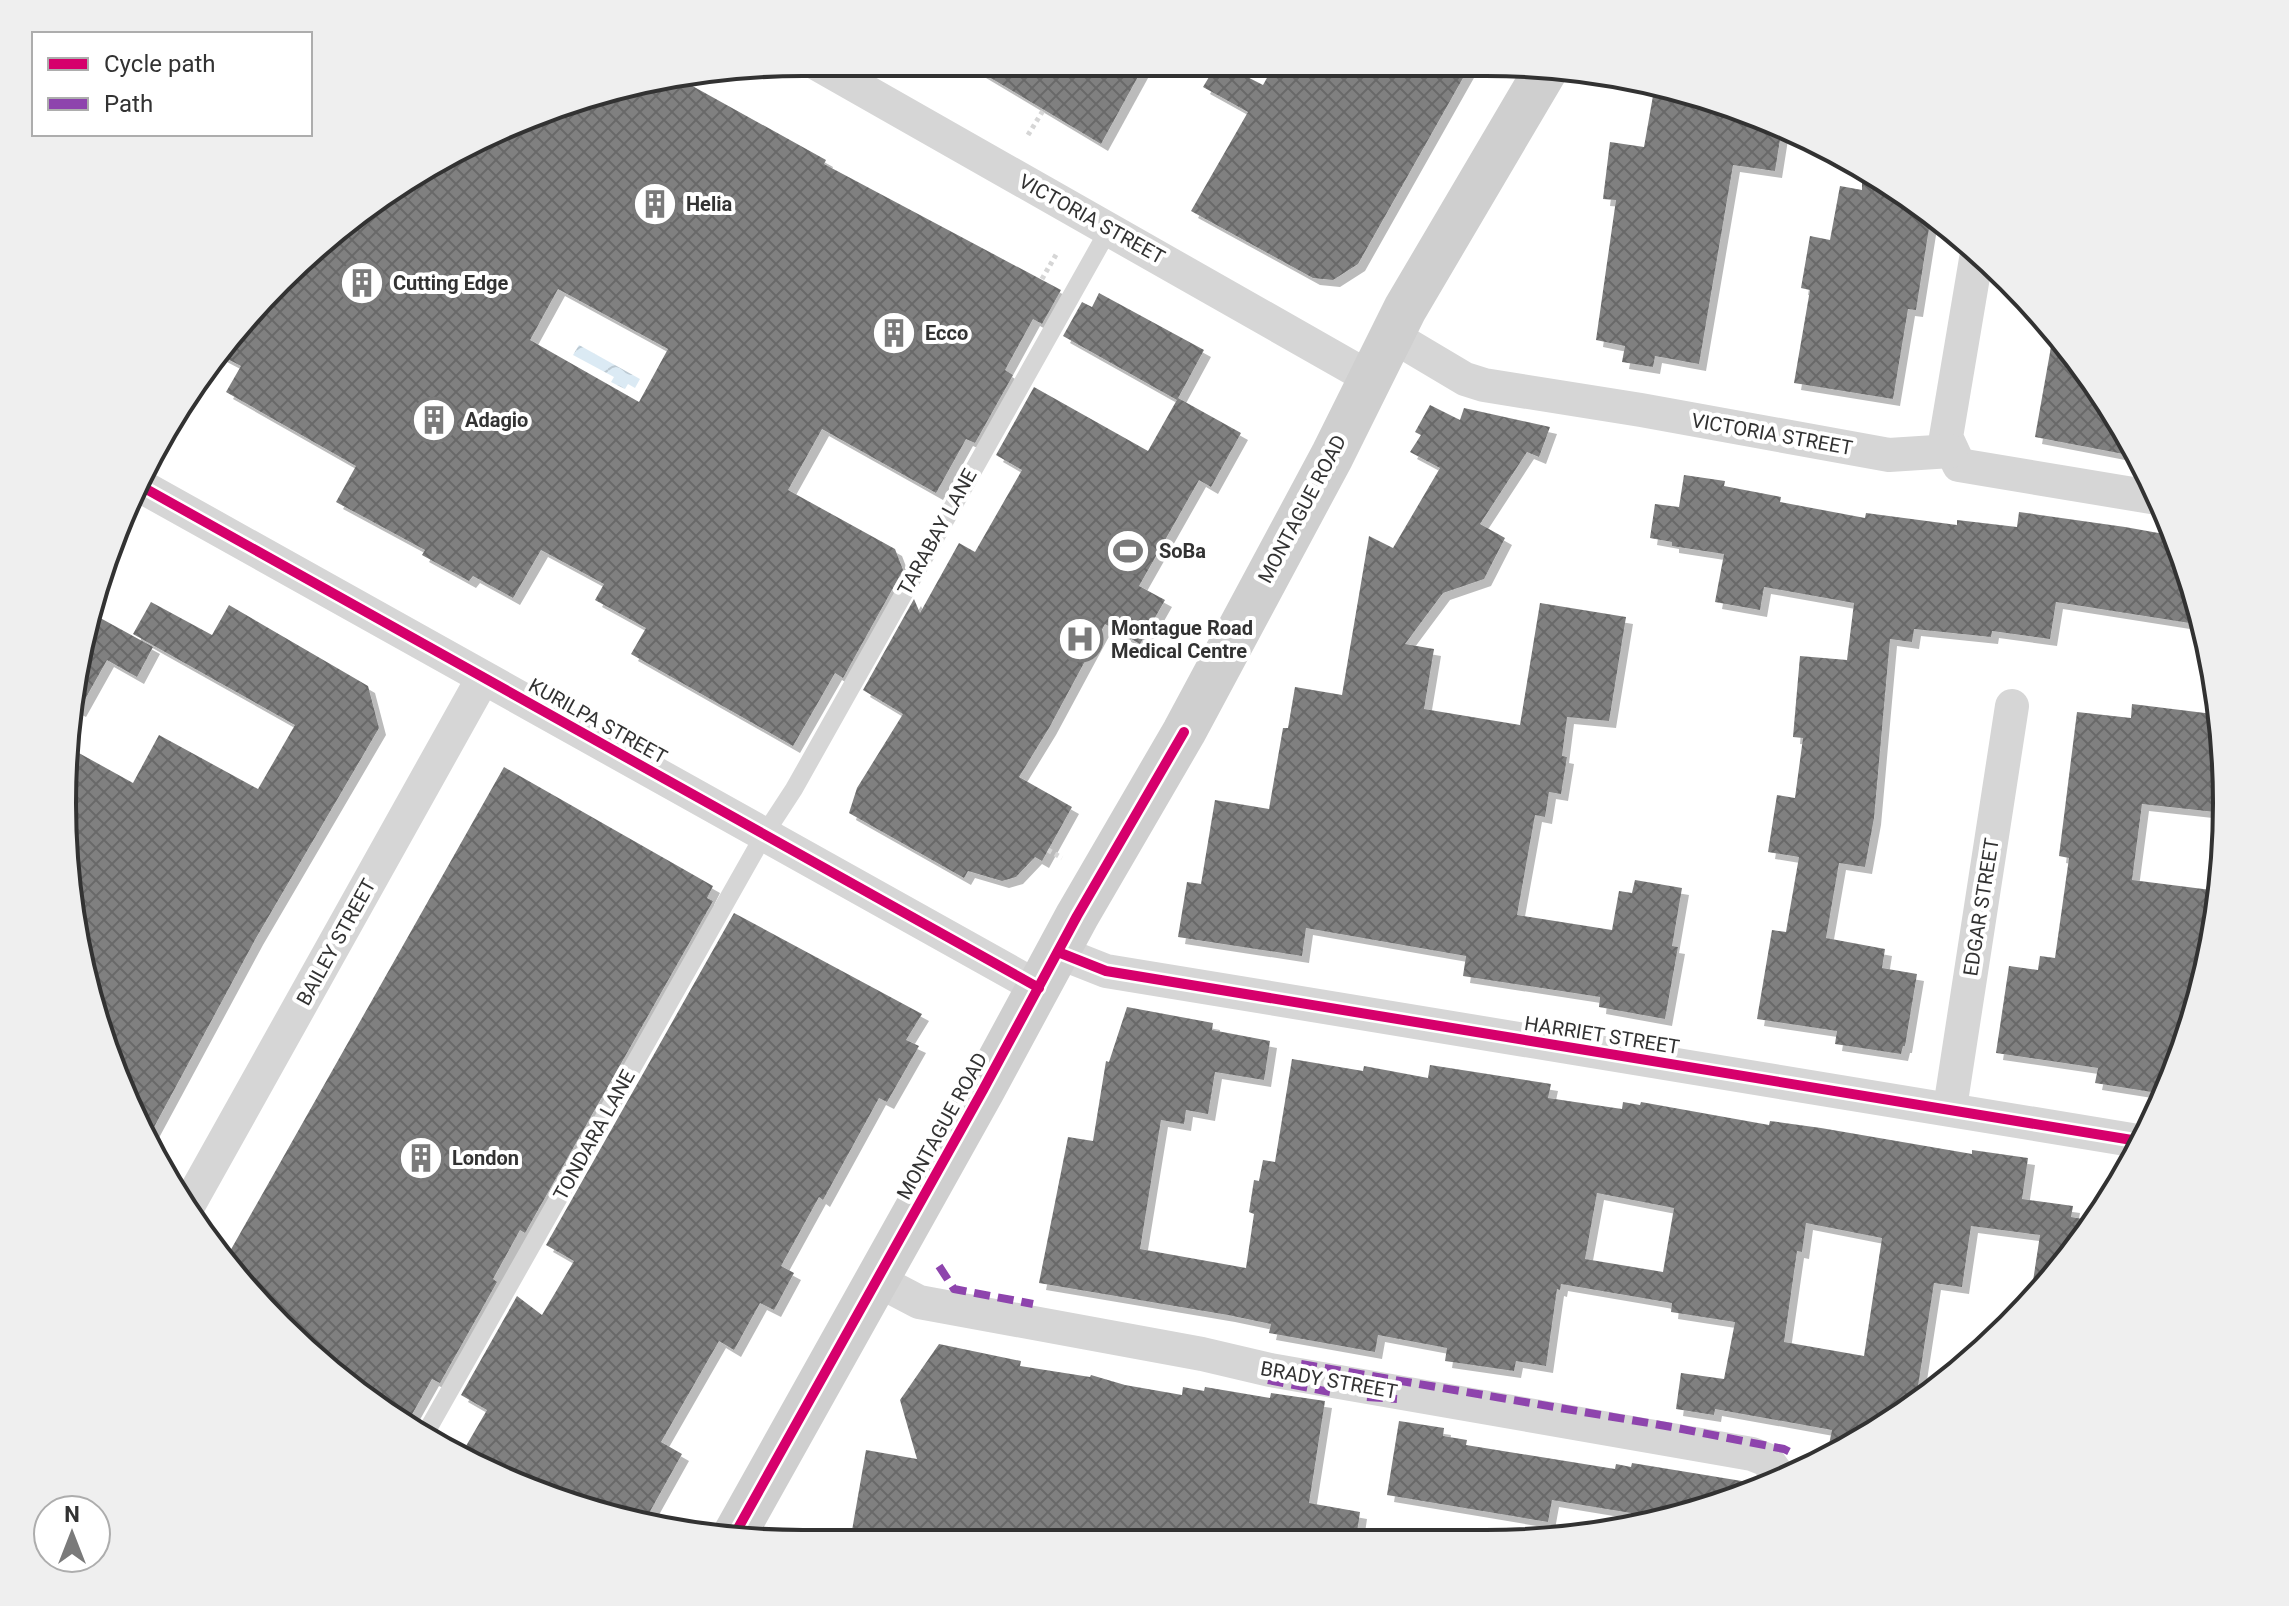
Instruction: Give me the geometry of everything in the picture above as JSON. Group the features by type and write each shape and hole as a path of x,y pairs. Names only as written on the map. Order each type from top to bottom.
{"street":[{"name":"VICTORIA STREET","path":"839,76 1370,378"},
{"name":"MONTAGUE ROAD","path":"739,1527 1184,732 1332,456 1391,335 1541,79"},
{"path":"1975,265 1946,437 1959,465 2145,496"},
{"name":"VICTORIA STREET","path":"1391,335 1465,379 1484,385 1889,455 1951,451"},
{"name":"KURILPA STREET","path":"147,490 764,835 1049,970"},
{"name":"BAILEY STREET","path":"193,1197 483,678"},
{"name":"EDGAR STREET","path":"1950,1108 2012,706"},
{"name":"HARRIET STREET","path":"1049,970 1106,971 2130,1140"},
{"name":"BRADY STREET","path":"877,1280 919,1302 1202,1354 1270,1370 1752,1454 1767,1460 1775,1470"}],"lane":[{"name":"TARABAY LANE","path":"764,835 794,789 1109,229"},
{"name":"TONDARA LANE","path":"429,1427 764,835"}],"path":[{"path":"1028,135 1044,109"},
{"path":"1042,279 1057,253"},
{"path":"1048,850 1062,858"}],"water":[{"path":"579,345 640,379 635,388 628,384 625,389 611,382 614,377 573,355"}],"building":[{"path":"987,76 1138,76 1101,144"},
{"path":"1210,76 1245,76 1263,85 1268,76 1464,76 1358,264 1333,280 1313,278 1191,211 1248,112 1203,87"},
{"path":"691,85 826,160 824,164 1061,290 1042,324 1033,319 1005,370 1013,375 975,443 966,439 936,493 822,429 788,490 895,549 903,570 843,678 835,673 793,746 631,654 646,628 595,600 604,584 541,550 513,598 473,576 469,581 422,555 425,550 336,502 356,466 226,392 241,366 227,359 289,289 360,226 439,173 525,131 569,115 615,101","holes":["558,289 668,349 639,402 530,340"]},
{"path":"1653,96 1720,115 1780,138 1775,171 1733,165 1699,364 1655,356 1653,367 1622,362 1625,346 1596,340 1616,200 1603,199 1610,142 1644,147"},
{"path":"1862,181 1929,226 1916,310 1908,309 1893,399 1794,383 1810,290 1801,288 1810,236 1830,240 1840,186 1862,190"},
{"path":"1099,293 1204,350 1177,400 1063,336 1082,302 1092,307"},
{"path":"2051,346 2090,399 2124,454 2035,437"},
{"path":"1034,387 1148,451 1178,398 1241,433 1211,487 1199,480 1139,586 1165,600 1140,644 1105,624 1019,777 1072,807 1042,861 1035,857 1016,877 1002,881 968,871 964,878 849,813 857,788 903,714 863,690 914,599 920,613 959,543 975,552 1022,470 996,455"},
{"path":"1430,405 1460,420 1464,408 1550,427 1539,457 1527,452 1480,524 1505,538 1484,579 1443,593 1405,644 1434,649 1424,709 1520,725 1540,603 1626,617 1609,721 1567,717 1562,756 1567,757 1561,794 1549,792 1545,817 1535,815 1517,915 1612,930 1619,891 1632,893 1635,880 1682,888 1672,946 1678,947 1665,1019 1599,1007 1600,997 1463,976 1466,956 1306,928 1302,956 1178,937 1187,882 1201,884 1215,800 1269,809 1283,728 1288,728 1295,687 1342,695 1369,536 1393,548 1440,468 1410,452 1421,435 1415,432"},
{"path":"1684,475 1725,481 1724,486 1781,497 1780,502 1865,518 1866,513 1957,525 1957,520 2017,527 2019,512 2161,533 2190,623 2056,602 2050,639 1992,631 1991,637 1914,629 1912,642 1890,639 1874,818 1865,867 1839,863 1826,938 1885,949 1882,968 1917,974 1901,1054 1835,1044 1837,1031 1757,1019 1772,930 1786,932 1799,857 1768,852 1777,795 1795,798 1803,738 1793,737 1800,656 1847,660 1854,603 1764,587 1760,610 1715,602 1724,554 1672,546 1672,542 1650,538 1655,504 1679,507"},
{"path":"151,602 212,635 229,605 368,686 379,728 256,938 153,1129 115,1037 90,945 78,851 78,753 133,783 159,735 258,789 295,725 133,634"},
{"path":"100,618 153,647 137,677 107,660 83,703"},
{"path":"2132,704 2207,713 2211,755 2213,812 2142,804 2132,880 2208,890 2188,991 2153,1092 2095,1083 2098,1068 1996,1053 2009,966 2038,970 2040,956 2055,958 2069,858 2059,856 2077,712 2131,718"},
{"path":"504,767 713,886 707,898 713,901 525,1233 520,1230 493,1279 497,1282 440,1383 432,1379 412,1415 360,1380 324,1350 289,1317 230,1251"},
{"path":"734,913 922,1014 906,1040 919,1046 887,1102 879,1098 823,1200 819,1197 781,1266 794,1273 774,1310 760,1303 734,1350 719,1341 661,1442 682,1454 649,1513 569,1491 525,1475 465,1447 487,1410 461,1395 517,1296 542,1315 574,1261 546,1245"},
{"path":"1127,1007 1213,1023 1212,1030 1270,1041 1264,1080 1215,1072 1208,1114 1186,1110 1184,1124 1161,1120 1140,1249 1246,1268 1254,1214 1249,1212 1254,1180 1259,1181 1263,1160 1275,1162 1292,1059 1363,1071 1364,1066 1428,1078 1430,1065 1551,1084 1548,1098 1622,1109 1623,1102 1640,1105 1641,1102 1769,1125 1770,1121 1972,1154 1972,1150 2028,1158 2022,1199 2073,1206 2071,1217 2082,1219 2033,1282 2040,1235 1971,1226 1962,1287 1934,1283 1918,1388 1829,1444 1832,1430 1715,1409 1714,1415 1676,1409 1681,1373 1724,1379 1735,1322 1671,1312 1672,1303 1561,1284 1560,1290 1557,1289 1546,1366 1516,1361 1514,1371 1445,1361 1447,1348 1378,1335 1375,1352 1269,1333 1271,1324 1228,1315 1039,1283 1068,1137 1093,1141 1106,1061 1109,1062","holes":["1597,1193 1674,1208 1663,1272 1585,1259","1806,1223 1882,1238 1864,1356 1784,1342 1797,1251 1802,1252"]},
{"path":"939,1344 1021,1361 1020,1366 1091,1375 1125,1385 1182,1395 1183,1387 1204,1391 1205,1387 1270,1398 1271,1393 1325,1401 1309,1503 1360,1512 1357,1530 852,1530 866,1450 917,1459 900,1400"},
{"path":"1399,1421 1444,1428 1443,1436 1467,1440 1466,1445 1615,1469 1616,1464 1631,1467 1632,1463 1746,1482 1631,1515 1631,1513 1552,1500 1548,1522 1387,1495"}],"marked path":[{"path":"939,1266 954,1289 1033,1304"},
{"path":"1301,1364 1672,1427 1792,1453"},
{"path":"1268,1380 1330,1392"},
{"path":"1367,1397 1397,1399"}],"cycle path":[{"path":"147,490 1039,988"},
{"path":"739,1527 1077,916 1184,732"},
{"path":"1058,952 1106,971 2130,1140"}],"place":[{"name":"Helia","path":"655,204"},
{"name":"Cutting Edge","path":"362,283"},
{"name":"Ecco","path":"894,333"},
{"name":"Adagio","path":"434,420"},
{"name":"SoBa","path":"1128,551"},
{"name":"Montague Road Medical Centre","path":"1080,639"},
{"name":"London","path":"421,1158"}]}
